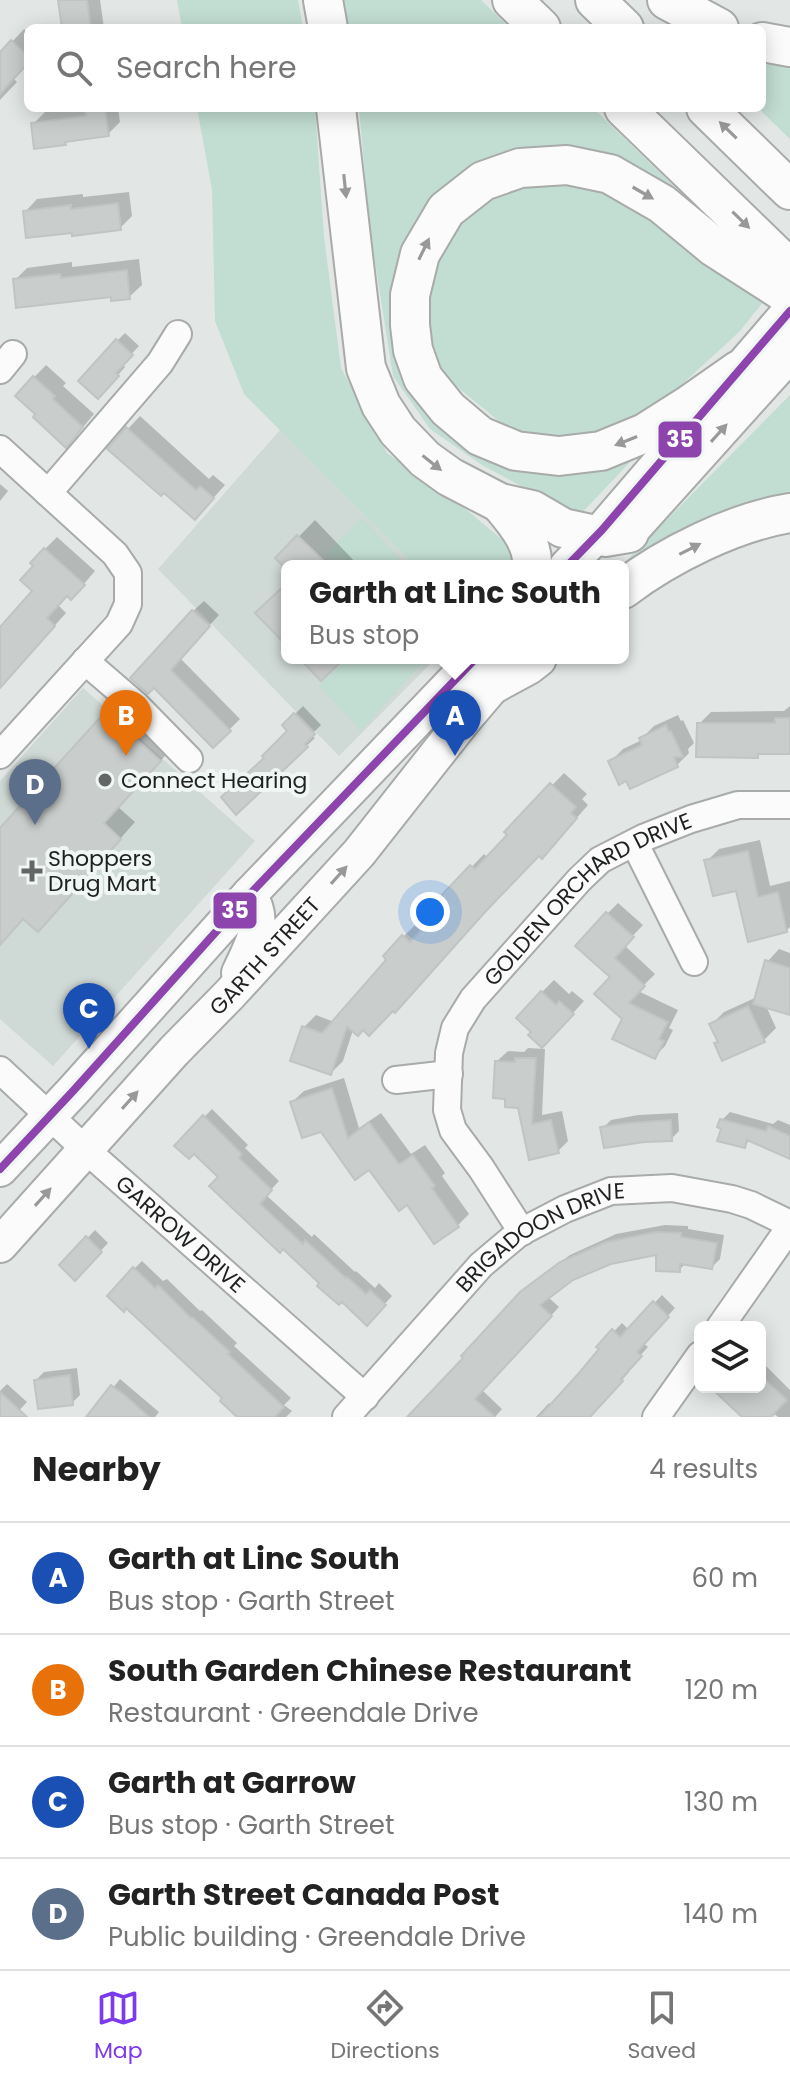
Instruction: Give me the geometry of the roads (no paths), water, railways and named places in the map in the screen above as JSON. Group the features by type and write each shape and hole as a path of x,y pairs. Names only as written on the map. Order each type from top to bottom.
{"highway":[{"path":"323,0 327,24"},
{"path":"512,0 537,24"},
{"path":"595,0 620,24"},
{"path":"667,0 712,24"},
{"path":"766,43 790,47"},
{"path":"336,112 366,368 381,405 398,431 425,459 450,477 500,503 532,510 563,528 608,545"},
{"path":"628,112 790,269"},
{"path":"710,112 790,190"},
{"path":"739,370 645,433 601,451 559,456 516,451 480,436 448,409 423,378 413,350 410,325 410,295 420,254 446,210 483,181 520,168 567,165 610,174 662,204 787,309"},
{"path":"500,503 519,525 533,560"},
{"path":"629,585 724,532 764,517 790,513"},
{"path":"496,666 529,664"}],"main road":[{"path":"608,545 787,309"},
{"path":"579,560 608,545 790,354"},
{"path":"0,1169 249,895 496,666"},
{"name":"GARTH STREET","path":"0,1245 174,1051 359,853 496,666"},
{"path":"230,994 256,936 259,917 249,895"}],"street":[{"path":"48,493 160,363 178,334"},
{"path":"0,449 115,554 128,573 128,604 119,624 0,755"},
{"path":"85,661 135,704 189,759"},
{"name":"GOLDEN ORCHARD DRIVE","path":"522,1232 453,1130 447,1110 449,1053 455,1028 473,999 600,860 643,838 738,805 790,805"},
{"path":"635,844 694,962"},
{"name":"GARROW DRIVE","path":"0,1070 365,1397"},
{"path":"396,1080 449,1074"},
{"name":"BRIGADOON DRIVE","path":"346,1417 481,1265 522,1232 565,1209 611,1191 672,1188 732,1199 790,1225"},
{"path":"724,1321 790,1225"},
{"path":"663,1414 694,1365"}],"place":[{"name":"South Garden Chinese Restaurant","path":"126,756"},
{"name":"Garth at Linc South","path":"455,756"},
{"name":"Connect Hearing","path":"105,780"},
{"name":"Garth Street Canada Post","path":"35,825"},
{"name":"Shoppers Drug Mart","path":"32,871"},
{"name":"Garth at Garrow","path":"89,1049"}]}
